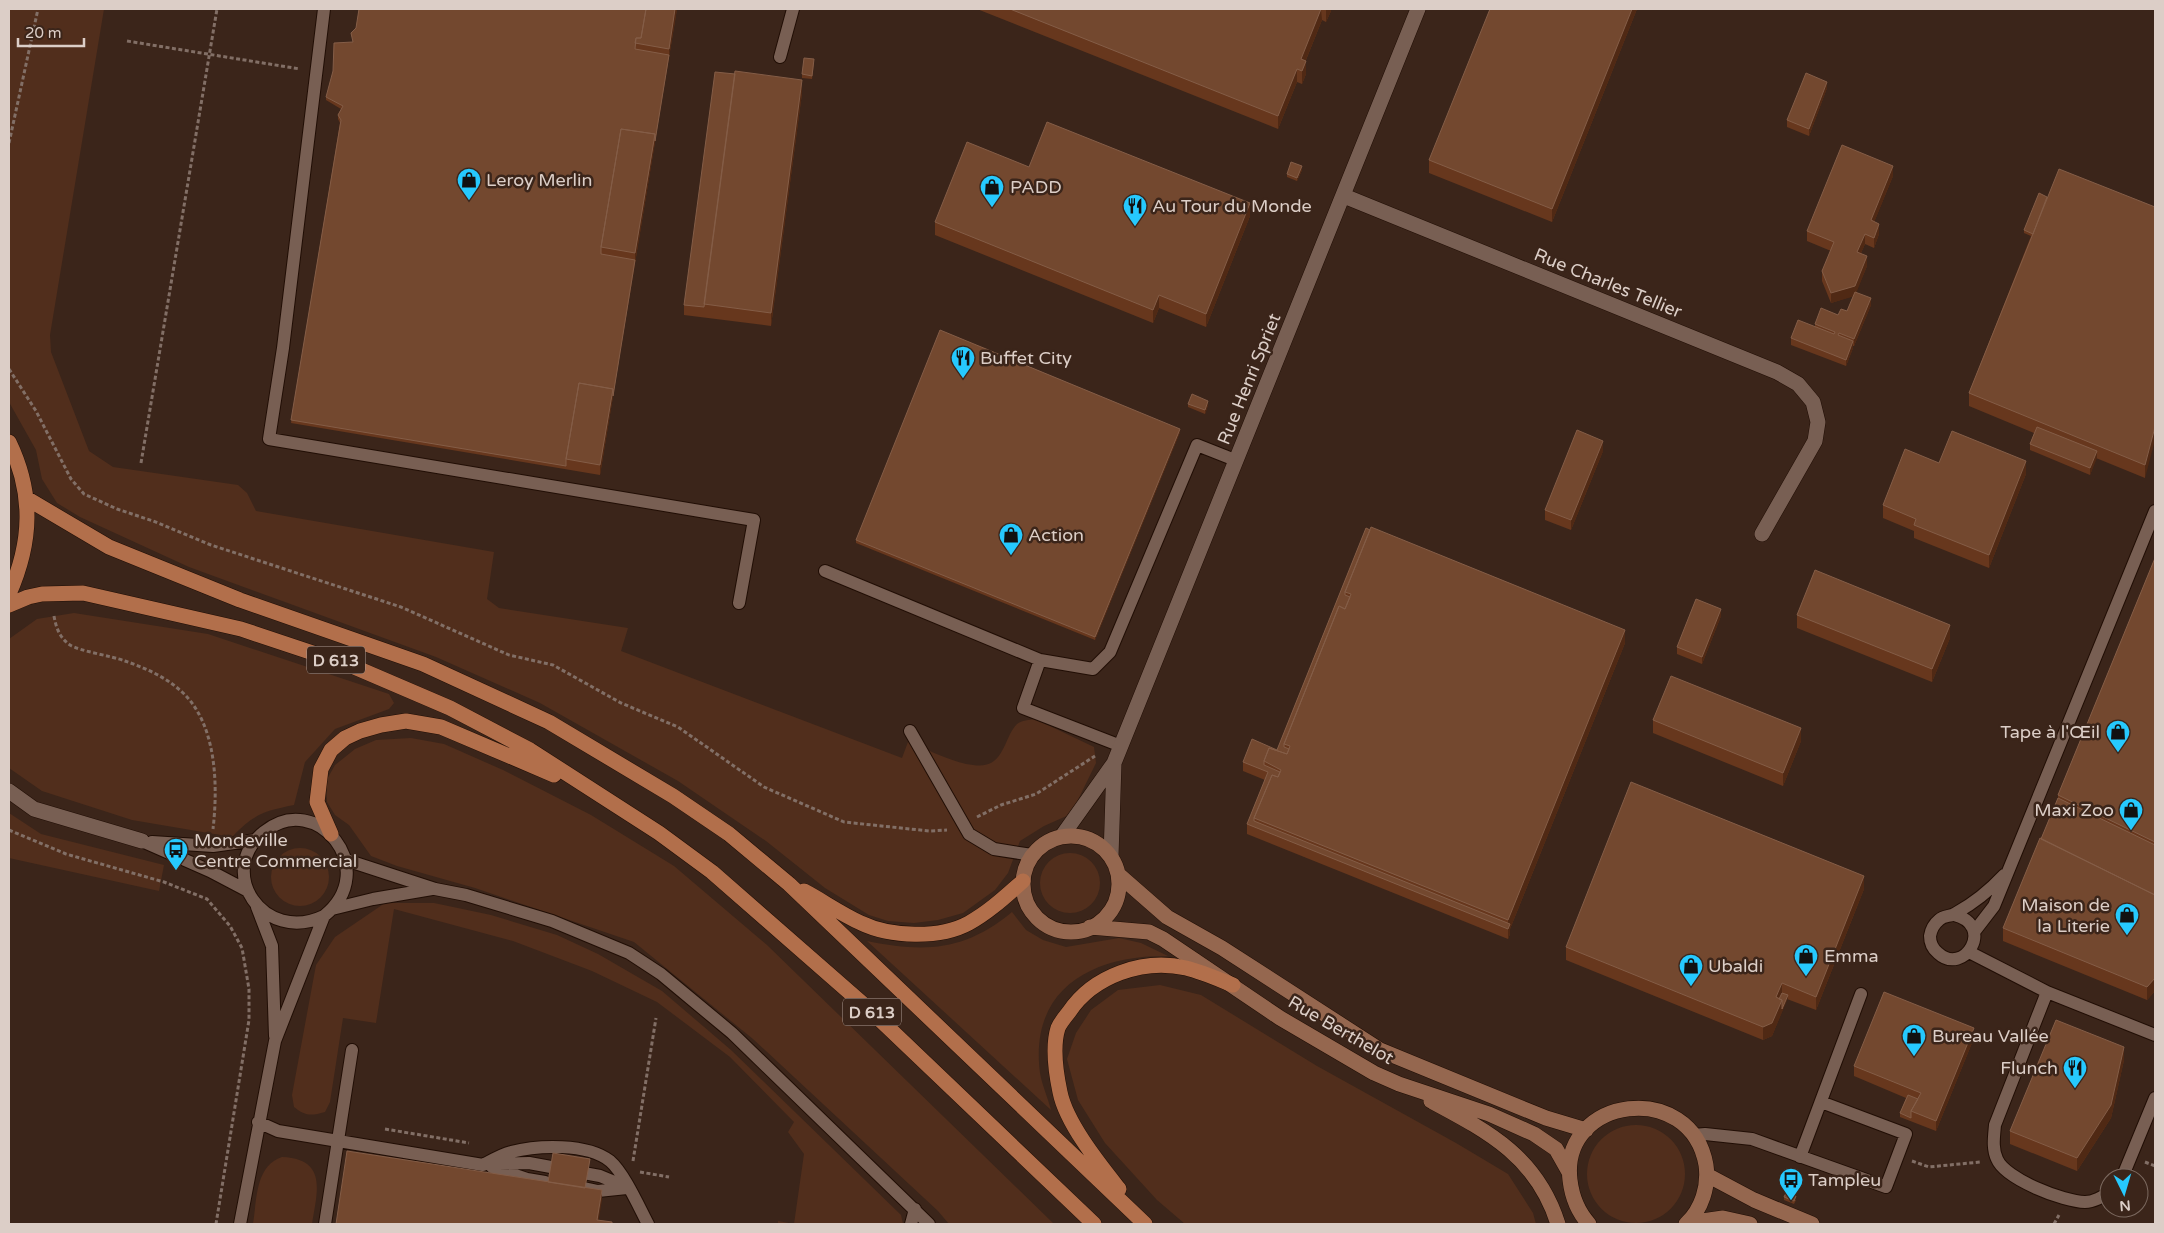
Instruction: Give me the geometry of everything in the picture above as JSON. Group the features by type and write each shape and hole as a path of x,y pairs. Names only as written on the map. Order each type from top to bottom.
{"main road":[{"path":"9,442 23,477 26,498 25,545 18,572 9,594"},
{"name":"D 613","path":"26,498 70,526 117,550 240,600 423,664 548,722 673,796 729,834 789,884 1146,1224"},
{"name":"D 613","path":"9,605 28,596 83,593 241,628 352,666 450,708 530,750 659,833 712,872 872,1012 1094,1224"},
{"path":"331,834 317,802 321,769 331,750 345,738 360,731 406,721 441,727 542,769 634,818"},
{"path":"789,884 861,923 892,934 919,934 949,930 967,924 984,914 1023,881"},
{"path":"1146,1224 1096,1159 1076,1129 1060,1094 1055,1052 1058,1028 1076,1002 1101,981 1124,971 1150,966 1186,968 1233,985"}],"street":[{"name":"Rue Henri Spriet","path":"1114,763 1418,9"},
{"name":"Rue Charles Tellier","path":"1344,196 1777,372 1798,384 1813,402 1818,422 1815,441 1762,534"},
{"path":"1062,836 1114,763"},
{"path":"1111,856 1114,763"},
{"path":"9,791 34,809 142,841"},
{"path":"1062,836 1076,836 1089,839 1101,846 1111,856 1119,875 1119,888 1110,912 1090,927 1066,931 1044,923 1028,904 1023,881 1032,855 1050,840 1062,836"},
{"name":"Rue Berthelot","path":"1119,875 1168,917 1222,948 1380,1050 1546,1118 1586,1130"},
{"name":"Rue Berthelot","path":"1090,927 1149,932 1233,985 1280,1018 1352,1061 1399,1084 1489,1114 1534,1134 1556,1149 1569,1172"},
{"path":"1399,1084 1485,1130 1516,1154 1531,1169 1558,1224"},
{"path":"1589,1224 1581,1218 1571,1193 1569,1172 1574,1150 1586,1130 1600,1118 1616,1110 1634,1106 1657,1109 1678,1118 1694,1135 1704,1154 1707,1175 1702,1200 1687,1223"},
{"path":"1707,1175 1754,1200 1812,1224"},
{"path":"1687,1223 1723,1218 1750,1224"}],"lane":[{"path":"324,9 283,348 269,440 754,520 739,603"},
{"path":"780,57 793,9"},
{"path":"824,571 1040,660 1093,670 1110,652 1197,445 1236,460"},
{"path":"2007,872 1990,890 1954,915 1947,916 1934,924 1930,938 1932,946 1942,956 1949,959 1963,956 1969,952 1973,946 1974,932 1994,906 2155,511"},
{"path":"1040,660 1023,708 1121,746"},
{"path":"910,731 969,834 994,849 1032,855"},
{"path":"240,1224 275,1041 328,912 344,892 347,881 346,860 343,850 331,834 314,824 293,821 272,827 256,840 245,865 248,891 256,904 272,946 275,1041"},
{"path":"142,841 213,846 256,840"},
{"path":"142,841 210,871 248,891"},
{"path":"346,860 435,889 484,900 569,927 629,953 661,974 732,1033 929,1224"},
{"path":"256,904 264,912 283,922 304,923 328,912 373,899 435,889"},
{"path":"1954,915 1967,920 1974,932"},
{"path":"1969,952 2047,992 2155,1036"},
{"path":"2047,992 1995,1125 1993,1144 1997,1161 2010,1175 2065,1199 2086,1202 2099,1198"},
{"path":"1800,1157 1861,994"},
{"path":"325,1224 352,1050"},
{"path":"2126,1168 2155,1098"},
{"path":"1694,1135 1705,1134 1752,1139 1886,1187 1906,1134 1821,1102"},
{"path":"258,1122 278,1131 629,1188"},
{"path":"483,1165 510,1152 541,1147 569,1148 596,1155 610,1162 629,1188 648,1224"},
{"path":"483,1165 527,1179 598,1191 629,1188"},
{"path":"912,1224 915,1209"},
{"path":"915,1209 922,1224"}],"path":[{"path":"9,143 38,9"},
{"path":"141,463 217,9"},
{"path":"127,41 210,53 316,72"},
{"path":"9,369 36,411 71,479 84,494 117,509 153,521 211,545 401,608 510,655 553,665 621,703 678,727 764,787 844,822 929,831 954,830"},
{"path":"54,616 58,632 69,645 145,668 182,692 193,705 207,737 215,777 214,828"},
{"path":"972,820 1001,805 1036,794 1097,755"},
{"path":"9,830 66,854 164,882 207,899 230,926 242,948 249,989 249,1020 216,1224"},
{"path":"207,899 208,893"},
{"path":"656,1018 632,1171 669,1177"},
{"path":"1898,1156 1928,1167 1997,1161"}],"shaded area":[{"path":"9,9 104,9 50,335 51,352 89,451 113,467 238,485 247,493 256,511 494,552 487,599 499,608 628,628 621,651 902,758 908,742 957,762 973,765 991,763 1002,752 1012,730 1017,724 1035,719 1094,747 1096,763 1071,814 1044,826 1020,841 1008,873 995,890 963,913 938,920 914,923 888,921 869,915 825,888 766,841 678,781 540,703 436,657 189,567 80,517 57,503 42,479 36,450 9,402"},
{"path":"74,613 208,634 389,694 394,703 389,709 335,729 305,762 294,805 275,809 253,818 232,837 132,820 42,791 9,768 9,639 37,619"},
{"path":"411,738 444,744 503,770 591,815 674,866 767,945 1054,1224 949,1224 938,1211 753,1039 634,942 475,888 397,866 371,856 349,825 335,815 327,802 326,781 335,765 355,749 376,740"},
{"path":"9,813 41,834 164,865 159,891 9,858"},
{"path":"294,848 306,848 321,856 329,871 329,883 321,898 306,906 294,906 279,898 271,883 271,871 279,856"},
{"path":"1070,853 1087,858 1095,866 1100,883 1095,900 1087,908 1070,913 1053,908 1045,900 1040,883 1045,866 1053,858"},
{"path":"385,903 434,903 491,915 557,935 598,954 662,991 731,1050 901,1215 903,1224 794,1224 804,1154 788,1132 794,1122 730,1057 657,1002 592,971 513,941 394,909 376,1023 343,1018 330,1102 325,1112 312,1115 298,1110 294,1107 292,1095 316,965 335,937"},
{"path":"1012,912 1026,930 1043,940 1066,947 1119,938 1141,943 1168,956 1141,957 1115,962 1092,970 1072,982 1056,998 1045,1019 1039,1044 1040,1073 1051,1110 867,941 908,947 944,946 978,935"},
{"path":"1160,985 1201,995 1317,1066 1508,1174 1533,1213 1536,1224 1185,1224 1157,1200 1105,1143 1078,1100 1067,1059 1076,1033 1091,1010 1118,990"},
{"path":"1636,1125 1655,1129 1670,1140 1681,1155 1685,1174 1681,1193 1670,1208 1655,1219 1636,1223 1617,1219 1602,1208 1591,1193 1587,1174 1591,1155 1602,1140 1617,1129"},
{"path":"282,1157 297,1159 307,1164 313,1171 317,1189 312,1224 253,1224 262,1176 273,1161"},
{"path":"778,1221 794,1224 778,1224"}],"building":[{"name":"Leroy Merlin","path":"359,9 646,9 641,38 636,38 635,49 669,55 655,141 655,134 621,129 601,247 601,254 635,260 613,396 613,389 579,383 566,466 291,420 341,120 338,115 343,106 326,97 333,71 334,43 353,42 351,33 356,28"},
{"path":"646,9 675,9 669,49 635,43 636,38 641,38"},
{"path":"1010,9 1321,9 1301,59 1306,61 1302,71 1297,69 1278,116"},
{"path":"1490,9 1632,9 1552,209 1429,160"},
{"path":"804,58 814,59 812,76 802,74"},
{"path":"735,71 802,80 771,313 704,304"},
{"path":"715,72 735,74 704,307 684,305"},
{"path":"1806,73 1827,82 1809,129 1787,120"},
{"path":"1047,122 1250,203 1206,314 1159,295 1153,310 935,222 967,142 1029,167"},
{"path":"621,129 655,134 635,253 601,247"},
{"path":"1842,145 1893,166 1871,220 1879,224 1874,238 1865,234 1857,252 1867,256 1855,286 1831,293 1822,271 1834,242 1807,231"},
{"path":"1291,162 1302,166 1297,178 1287,174"},
{"path":"2059,169 2155,207 2155,427 2145,465 1969,393"},
{"path":"2039,193 2047,197 2033,234 2024,230"},
{"path":"1855,292 1871,298 1854,339 1839,333 1838,335 1853,341 1846,360 1791,338 1798,320 1834,334 1835,332 1815,324 1821,308 1838,315 1841,309 1847,311"},
{"path":"940,330 1180,429 1095,637 856,540"},
{"path":"579,383 613,389 600,465 566,459"},
{"path":"1192,394 1208,401 1205,410 1188,404"},
{"path":"2037,427 2097,451 2090,468 2030,444"},
{"path":"1577,430 1603,441 1571,520 1545,510"},
{"path":"1952,431 2026,461 1989,555 1914,525 1916,519 1883,505 1905,449 1939,463"},
{"path":"1371,527 1625,630 1508,920 1254,818 1272,775 1278,777 1281,770 1264,761 1269,748 1287,754 1290,746 1284,744 1339,606 1345,609 1351,594 1345,592"},
{"path":"1366,528 1370,530 1345,592 1345,595 1350,597 1345,609 1339,606 1284,744 1284,747 1289,749 1287,754 1269,748 1264,761 1264,765 1280,772 1278,777 1272,775 1254,821 1510,924 1508,929 1247,824 1268,772 1243,762 1252,739 1277,750"},
{"path":"2155,558 2155,842 2058,795"},
{"path":"1815,570 1950,625 1932,669 1797,615"},
{"path":"1696,599 1721,609 1702,657 1677,647"},
{"path":"1671,676 1801,728 1783,773 1653,720"},
{"path":"1631,782 1864,876 1816,997 1782,983 1776,997 1782,1000 1772,1023 1763,1027 1566,947"},
{"path":"2058,798 2155,845 2155,895 2041,839"},
{"path":"2040,838 2155,895 2155,978 2147,987 2003,928"},
{"name":"Bureau Vallée","path":"1884,992 1974,1028 1936,1121 1911,1111 1921,1093 1854,1066"},
{"path":"1782,993 1788,995 1782,1009 1782,1000 1779,999"},
{"name":"Flunch","path":"2056,1020 2124,1047 2111,1105 2077,1158 2010,1131"},
{"path":"1908,1095 1918,1099 1911,1111 1911,1118 1900,1113"},
{"path":"347,1151 602,1190 597,1220 612,1222 612,1224 336,1224"},
{"path":"553,1153 590,1159 585,1188 548,1182"},
{"path":"1786,1193 1796,1196 1794,1201 1784,1197"}],"place":[{"name":"Leroy Merlin","path":"469,201"},
{"name":"PADD","path":"992,208"},
{"name":"Au Tour du Monde","path":"1135,227"},
{"name":"Buffet City","path":"963,379"},
{"name":"Action","path":"1011,556"},
{"name":"Tape à l'Œil","path":"2118,753"},
{"name":"Maxi Zoo","path":"2131,831"},
{"name":"Mondeville Centre Commercial","path":"176,871"},
{"name":"Maison de la Literie","path":"2127,936"},
{"name":"Emma","path":"1806,977"},
{"name":"Ubaldi","path":"1691,987"},
{"name":"Bureau Vallée","path":"1914,1057"},
{"name":"Flunch","path":"2075,1089"},
{"name":"Tampleu","path":"1791,1201"}]}
